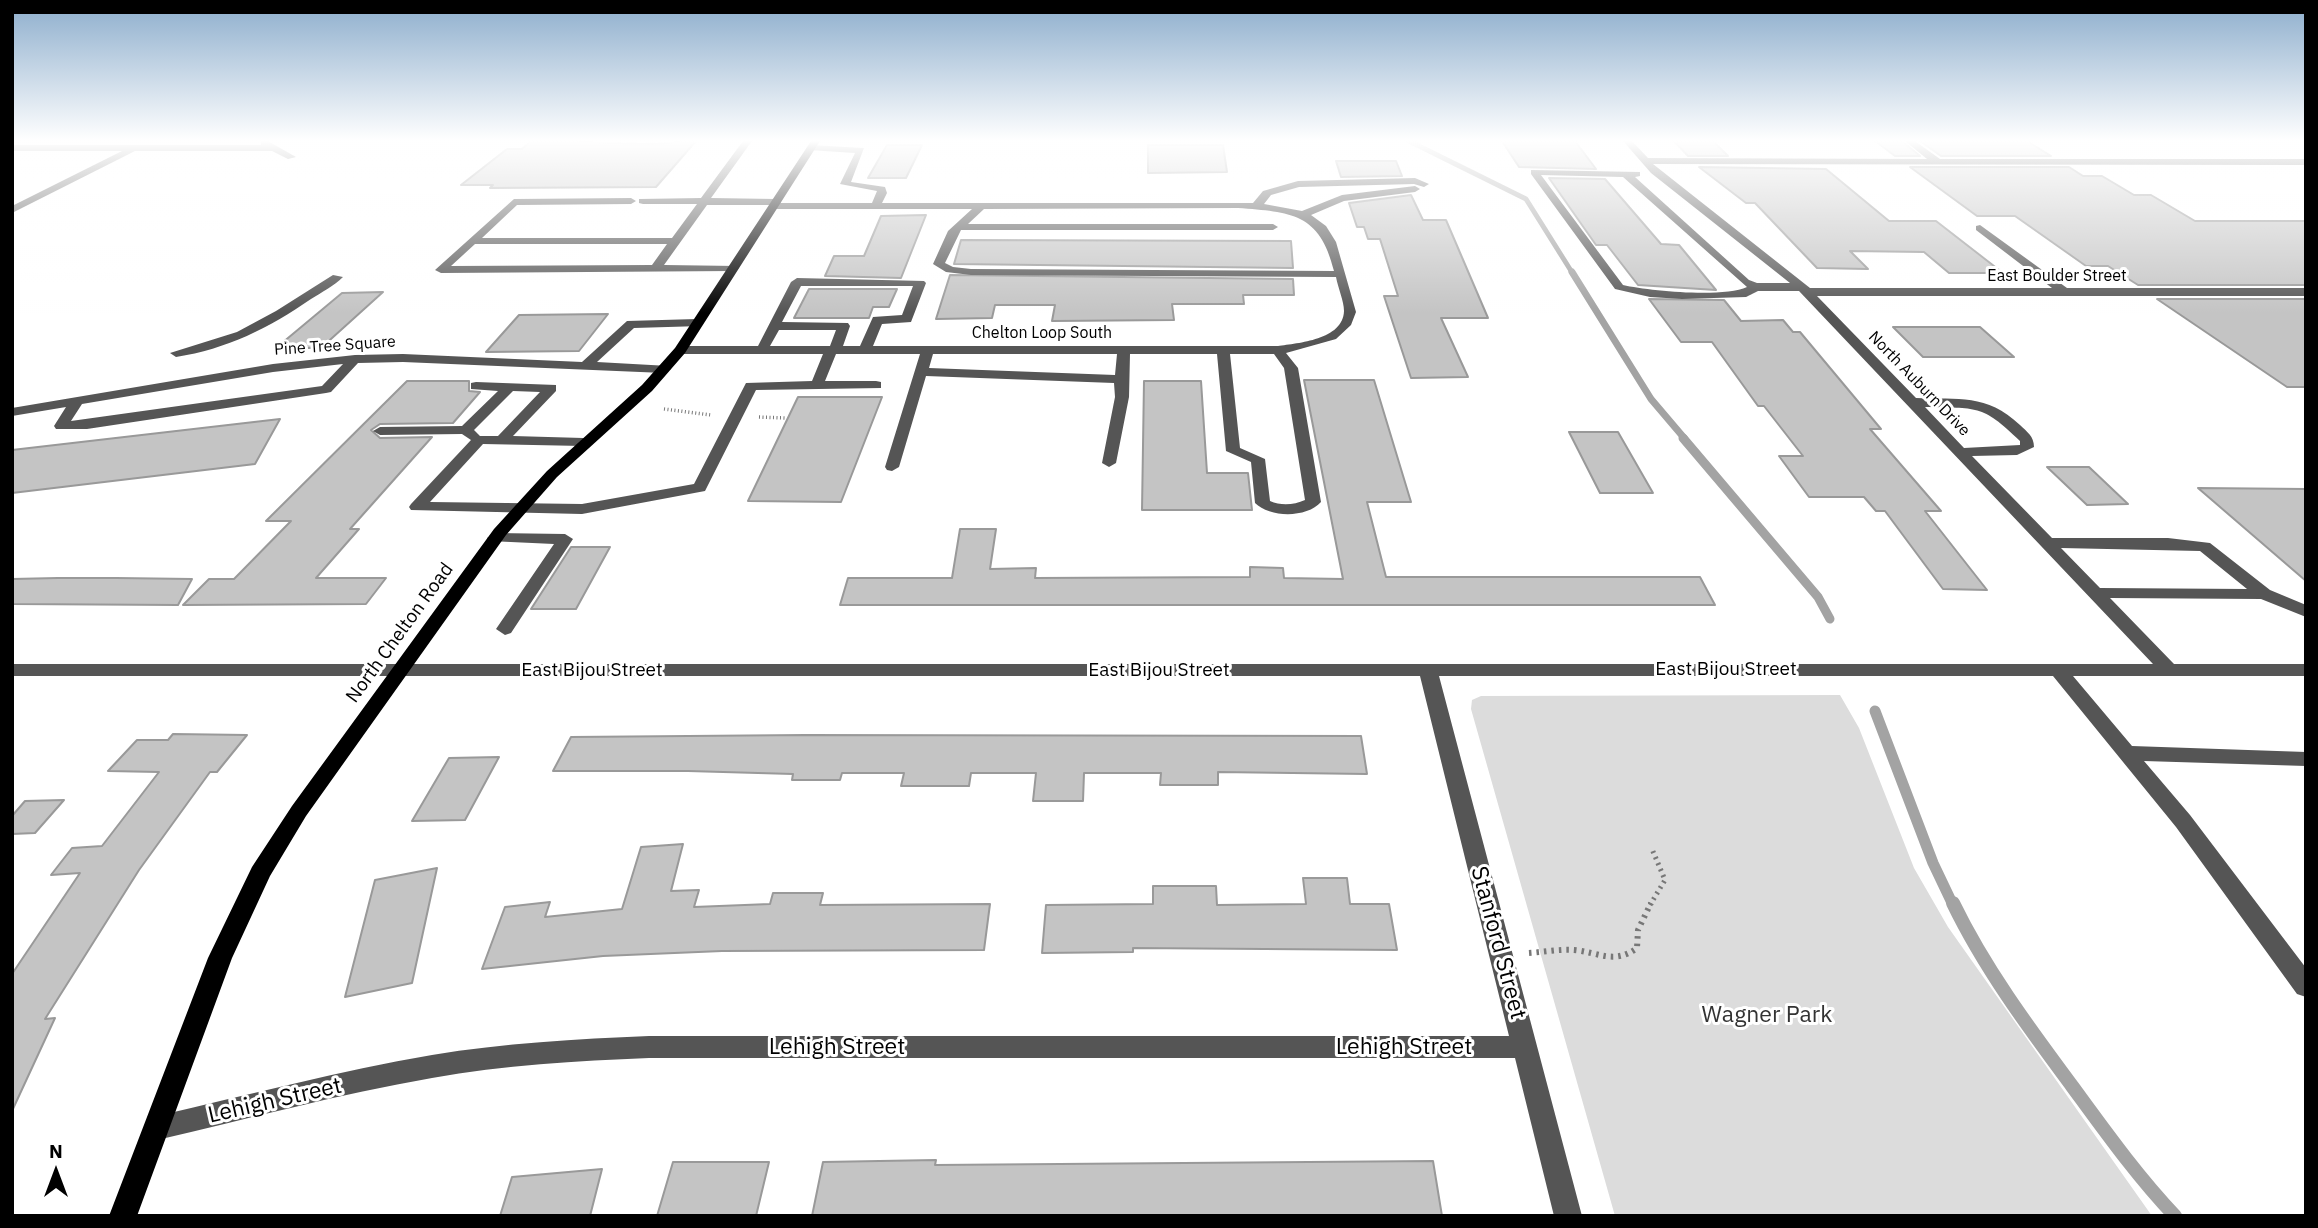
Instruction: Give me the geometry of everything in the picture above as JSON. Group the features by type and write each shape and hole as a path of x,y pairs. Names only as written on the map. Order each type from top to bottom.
{"main road":[{"name":"North Chelton Road","path":"123,1216 220,958 260,873 299,811 495,538 583,442 664,369 680,349 779,198"}],"street":[{"path":"12,210 35,198"},
{"path":"655,269 707,198"},
{"path":"876,206 880,198"},
{"path":"1256,206 1263,198"},
{"path":"1303,215 1341,198"},
{"name":"East Boulder Street","path":"1553,198 1619,287 1636,292 1678,295 1746,293 1755,287 2064,292 2306,292"},
{"path":"1651,198 1745,282 1755,287"},
{"name":"North Auburn Drive","path":"1691,198 1805,289 2168,669"},
{"path":"733,268 441,270 514,202 705,201 876,206 982,205 1175,205 1256,206 1303,215 1327,231 1341,274 971,272 950,270 939,264 952,233 982,205"},
{"path":"1175,205 1176,227"},
{"path":"1679,225 1724,224"},
{"path":"958,227 1273,226"},
{"path":"1979,228 2064,292"},
{"path":"472,241 676,241"},
{"name":"Chelton Loop South","path":"680,349 1278,349 1329,338 1348,322 1350,312 1341,274"},
{"path":"176,353 211,348 243,336 337,277"},
{"path":"762,350 797,282 920,283 907,320 877,320 865,349"},
{"path":"585,366 631,324 697,323"},
{"path":"774,326 844,326 817,385"},
{"path":"1223,351 1233,451 1258,459 1263,503 1270,508 1308,506 1313,502 1291,368 1278,349"},
{"path":"892,467 928,350"},
{"path":"1109,463 1122,397 1124,351"},
{"name":"Pine Tree Square","path":"12,412 272,368 355,359 403,358 664,369"},
{"path":"77,401 61,426 87,425 326,389 355,359"},
{"path":"921,372 1121,379"},
{"path":"509,387 417,507 582,509 700,488 751,386 876,385"},
{"path":"476,386 551,388 502,440"},
{"path":"1912,402 1982,405 1999,413 2027,440 2027,447 2017,451 1960,452"},
{"path":"380,431 472,435 502,440 583,442"},
{"path":"495,538 565,539 505,629"},
{"path":"2047,543 2168,542 2204,546 2264,594 2306,612"},
{"path":"2095,593 2264,594"},
{"name":"East Bijou Street","path":"12,670 2306,670"},
{"path":"2058,670 2128,752 2306,987"},
{"name":"Stanford Street","path":"1428,671 1568,1216"},
{"path":"2128,752 2306,759"},
{"name":"Lehigh Street","path":"157,1128 381,1077 472,1060 561,1050 649,1047 1525,1047"}],"path":[{"path":"1501,954 1578,950 1600,959 1628,956 1637,948 1634,935 1665,880 1652,849"}],"green space":[{"name":"Wagner Park","path":"1840,695 1859,728 1914,868 1948,927 2152,1216 1615,1216 1471,709 1472,700 1481,696"}],"building":[{"path":"1413,198 1423,220 1446,220 1488,318 1441,318 1468,377 1411,378 1384,296 1398,296 1380,239 1368,239 1364,227 1357,227 1349,203"},
{"path":"1563,198 1622,198 1661,244 1679,245 1716,290 1638,285 1607,245 1596,245"},
{"path":"1740,198 1862,198 1889,221 1936,221 2003,273 1949,273 1924,252 1850,251 1868,269 1817,268 1755,203 1746,203"},
{"path":"1953,198 2157,198 2195,221 2306,221 2306,285 2138,285 2108,266 2086,266 2015,216 1977,216"},
{"path":"926,215 901,278 825,276 834,256 864,256 881,216"},
{"path":"961,240 1291,241 1293,268 954,264"},
{"path":"950,275 1293,279 1294,295 1243,295 1244,304 1172,304 1174,320 1052,321 1055,305 995,305 992,318 936,319"},
{"path":"809,289 897,289 889,307 873,307 869,318 794,318"},
{"path":"383,292 321,348 276,348 342,293"},
{"path":"1649,299 1724,300 1741,321 1783,320 1793,332 1800,332 1881,429 1870,429 1941,511 1925,511 1987,590 1943,589 1885,511 1876,511 1864,497 1809,497 1779,456 1803,456 1764,406 1758,406 1712,342 1681,342"},
{"path":"2157,299 2306,299 2306,387 2287,387"},
{"path":"608,314 579,351 486,352 519,315"},
{"path":"1893,327 1980,327 2014,357 1923,357"},
{"path":"1304,380 1374,380 1411,502 1367,502 1386,577 1700,577 1715,605 840,605 848,578 952,578 960,529 996,529 990,569 1036,568 1035,578 1250,577 1250,567 1283,568 1284,578 1343,579"},
{"path":"407,381 469,381 469,391 480,392 453,423 380,424 371,430 380,438 432,437 350,529 359,529 316,578 386,578 366,604 183,605 209,579 234,579 291,521 266,521"},
{"path":"1144,381 1201,381 1207,473 1248,473 1252,510 1142,510"},
{"path":"798,397 882,397 841,502 748,501"},
{"path":"280,419 255,464 12,493 12,450"},
{"path":"1569,432 1618,432 1653,493 1600,493"},
{"path":"2047,467 2089,467 2128,504 2087,505"},
{"path":"2198,488 2306,489 2306,581"},
{"path":"571,547 610,547 576,609 531,609"},
{"path":"12,579 192,579 178,605 12,604"},
{"path":"173,734 247,735 217,772 210,772 139,870 45,1019 55,1018 12,1111 12,974 80,873 51,875 72,848 102,846 159,772 108,771 137,740 168,740"},
{"path":"1361,736 1367,774 1218,772 1218,785 1160,785 1161,773 1084,773 1083,801 1033,801 1036,773 971,773 969,786 901,786 904,773 842,773 840,780 792,780 793,774 553,771 571,737"},
{"path":"499,757 465,820 412,821 449,758"},
{"path":"64,800 35,833 12,834 12,816 25,801"},
{"path":"683,844 671,891 699,890 694,907 770,904 773,893 823,893 820,905 990,904 984,950 722,951 603,956 482,969 505,907 550,902 545,917 622,909 641,847"},
{"path":"437,868 412,983 345,997 375,880"},
{"path":"1303,878 1347,878 1350,904 1389,904 1397,950 1133,948 1133,952 1042,953 1046,905 1153,904 1153,886 1216,886 1217,905 1306,904"},
{"path":"936,1160 935,1165 1433,1161 1442,1216 812,1216 823,1162"},
{"path":"673,1162 769,1162 756,1216 657,1216"},
{"path":"602,1169 590,1216 500,1216 512,1177"}],"waterway":[{"path":"1525,198 1573,274"},
{"path":"1572,272 1651,399 1685,439"},
{"path":"1683,438 1818,597 1830,619"},
{"path":"1875,711 1933,863 1953,905"},
{"path":"1953,903 1993,975 2024,1020 2122,1153 2175,1216"}]}
